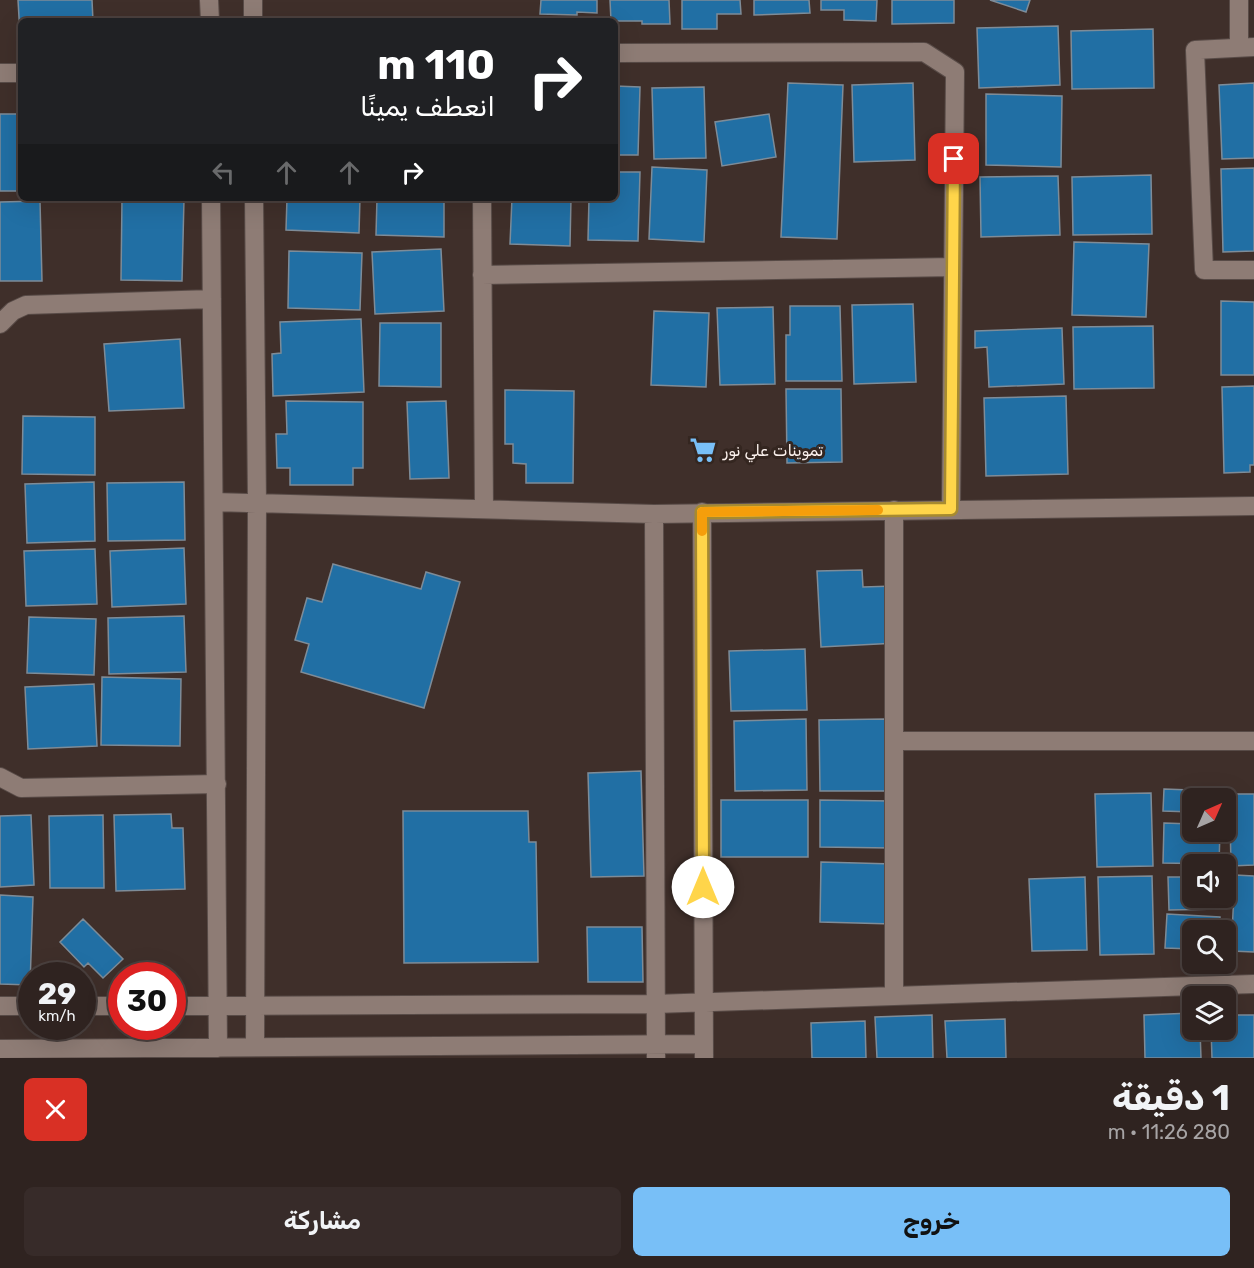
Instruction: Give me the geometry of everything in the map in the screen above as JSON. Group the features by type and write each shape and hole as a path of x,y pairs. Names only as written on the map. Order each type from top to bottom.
{"street":[{"path":"209,0 210,18"},
{"path":"253,0 253,18"},
{"path":"1239,0 1247,47 1195,50 1204,270 1254,270"},
{"path":"618,53 924,52 955,72 951,509"},
{"path":"0,73 18,73"},
{"path":"211,201 218,1048"},
{"path":"254,201 257,503 255,1047"},
{"path":"482,201 484,509"},
{"path":"482,275 953,267"},
{"path":"0,323 13,311 26,305 212,299"},
{"path":"214,502 654,514 1254,506"},
{"path":"894,510 894,996"},
{"path":"0,1049 255,1047 399,1052 704,1051 702,512"},
{"path":"654,514 656,1051"},
{"path":"894,741 1254,741"},
{"path":"0,777 21,788 217,784"},
{"path":"186,1006 703,1004 1254,984"},
{"path":"0,1006 18,1006"}],"building":[{"path":"18,0 92,0 93,18 19,18"},
{"path":"541,0 597,0 597,13 540,14"},
{"path":"610,0 669,0 670,24 642,24 642,21 618,21 618,18 611,18"},
{"path":"682,0 740,0 741,14 717,14 717,29 682,29"},
{"path":"754,0 809,0 810,13 754,15"},
{"path":"821,0 877,0 876,21 844,20 844,10 821,10"},
{"path":"892,0 954,0 954,23 892,24"},
{"path":"990,0 1030,0 1026,12"},
{"path":"1058,26 1060,85 979,88 977,28"},
{"path":"1153,29 1154,88 1072,89 1071,31"},
{"path":"788,83 843,85 837,239 781,237"},
{"path":"913,83 915,160 854,162 852,85"},
{"path":"1254,83 1254,158 1222,159 1219,85"},
{"path":"618,86 640,87 638,155 618,155"},
{"path":"704,87 706,158 654,159 652,88"},
{"path":"986,94 1062,96 1061,167 986,165"},
{"path":"0,114 18,114 18,191 0,191"},
{"path":"769,114 776,157 722,166 715,122"},
{"path":"652,167 707,170 704,242 649,239"},
{"path":"1254,168 1254,251 1223,252 1221,169"},
{"path":"618,172 640,172 638,241 588,240 589,201 618,201"},
{"path":"1151,175 1152,234 1073,235 1072,177"},
{"path":"1058,176 1060,235 981,237 980,177"},
{"path":"40,201 42,281 0,281 0,202"},
{"path":"122,201 184,201 182,281 121,280"},
{"path":"287,201 360,201 359,233 286,230"},
{"path":"377,201 444,201 444,237 376,235"},
{"path":"512,201 571,201 570,246 510,244"},
{"path":"1074,242 1149,244 1146,317 1072,315"},
{"path":"441,249 444,311 375,314 372,252"},
{"path":"289,251 362,253 360,310 288,308"},
{"path":"1221,301 1254,302 1254,375 1221,375"},
{"path":"913,304 916,382 854,384 852,305"},
{"path":"790,306 840,306 842,381 786,381 786,335 790,335"},
{"path":"773,307 775,384 720,385 717,308"},
{"path":"654,311 709,313 706,387 651,385"},
{"path":"361,319 364,392 273,396 272,354 281,353 280,322"},
{"path":"380,323 441,323 441,387 379,386"},
{"path":"1153,326 1154,388 1074,389 1073,327"},
{"path":"1062,328 1064,384 989,387 987,347 975,348 975,331"},
{"path":"180,339 184,408 109,411 104,344"},
{"path":"1254,386 1254,465 1250,465 1250,472 1224,473 1222,387"},
{"path":"786,389 841,389 842,462 787,463"},
{"path":"505,390 574,391 573,483 526,483 526,464 513,463 513,444 505,444"},
{"path":"1066,396 1068,474 986,476 984,398"},
{"path":"286,401 363,402 363,468 353,468 353,485 290,485 290,468 277,468 276,434 287,434"},
{"path":"446,401 449,478 410,479 407,402"},
{"path":"23,416 95,417 95,475 22,474"},
{"path":"94,482 95,541 27,543 25,484"},
{"path":"184,482 185,540 108,541 107,483"},
{"path":"184,548 186,604 112,607 110,551"},
{"path":"95,549 97,604 26,606 24,551"},
{"path":"333,564 421,589 426,572 460,582 424,708 301,672 309,644 295,640 307,598 322,602"},
{"path":"862,570 863,587 894,586 897,643 821,647 817,571"},
{"path":"184,616 186,672 109,674 108,618"},
{"path":"29,617 96,619 94,675 27,673"},
{"path":"805,649 807,710 731,711 729,651"},
{"path":"102,677 181,679 180,746 101,745"},
{"path":"94,684 97,746 28,749 25,687"},
{"path":"806,719 807,790 735,791 734,721"},
{"path":"885,719 886,791 820,791 819,720"},
{"path":"641,771 644,876 591,877 588,773"},
{"path":"1164,789 1182,790 1182,812 1163,811"},
{"path":"1151,793 1153,866 1097,867 1095,794"},
{"path":"1236,794 1254,794 1254,865 1236,866 1236,854 1231,854 1230,842 1236,842"},
{"path":"721,800 808,800 808,857 721,857"},
{"path":"820,800 891,801 891,848 820,847"},
{"path":"403,811 528,811 529,842 536,842 538,962 404,963"},
{"path":"171,814 172,828 183,828 185,889 116,891 114,815"},
{"path":"31,815 34,885 0,887 0,816"},
{"path":"103,815 104,888 50,888 49,816"},
{"path":"1164,823 1182,824 1182,842 1220,842 1219,854 1182,854 1182,863 1163,863"},
{"path":"821,862 893,864 892,924 820,922"},
{"path":"1236,875 1254,876 1254,952 1236,951 1236,920 1233,920 1233,908 1236,908"},
{"path":"1152,876 1154,954 1100,955 1098,877"},
{"path":"1085,877 1087,950 1032,951 1029,879"},
{"path":"1168,877 1182,877 1182,908 1220,909 1169,910"},
{"path":"0,895 33,897 31,962 18,962 18,985 0,984"},
{"path":"1167,914 1220,917 1220,920 1182,920 1182,949 1165,948"},
{"path":"83,919 123,959 120,962 108,962 108,973 103,978 96,971 96,962 79,962 60,942"},
{"path":"587,927 642,927 643,982 588,982"},
{"path":"1182,1013 1182,1040 1200,1040 1201,1058 1145,1058 1144,1015"},
{"path":"932,1015 933,1058 877,1058 875,1017"},
{"path":"1236,1015 1254,1015 1254,1058 1212,1058 1211,1040 1236,1040"},
{"path":"1005,1019 1006,1058 947,1058 945,1021"},
{"path":"865,1021 866,1058 812,1058 811,1023"}],"slow traffic":[{"path":"702,531 702,512 878,510"}],"place":[{"name":"تموينات علي نور","path":"703,450"}],"route":[{"path":"703,887 702,512 951,509 954,159"}]}
